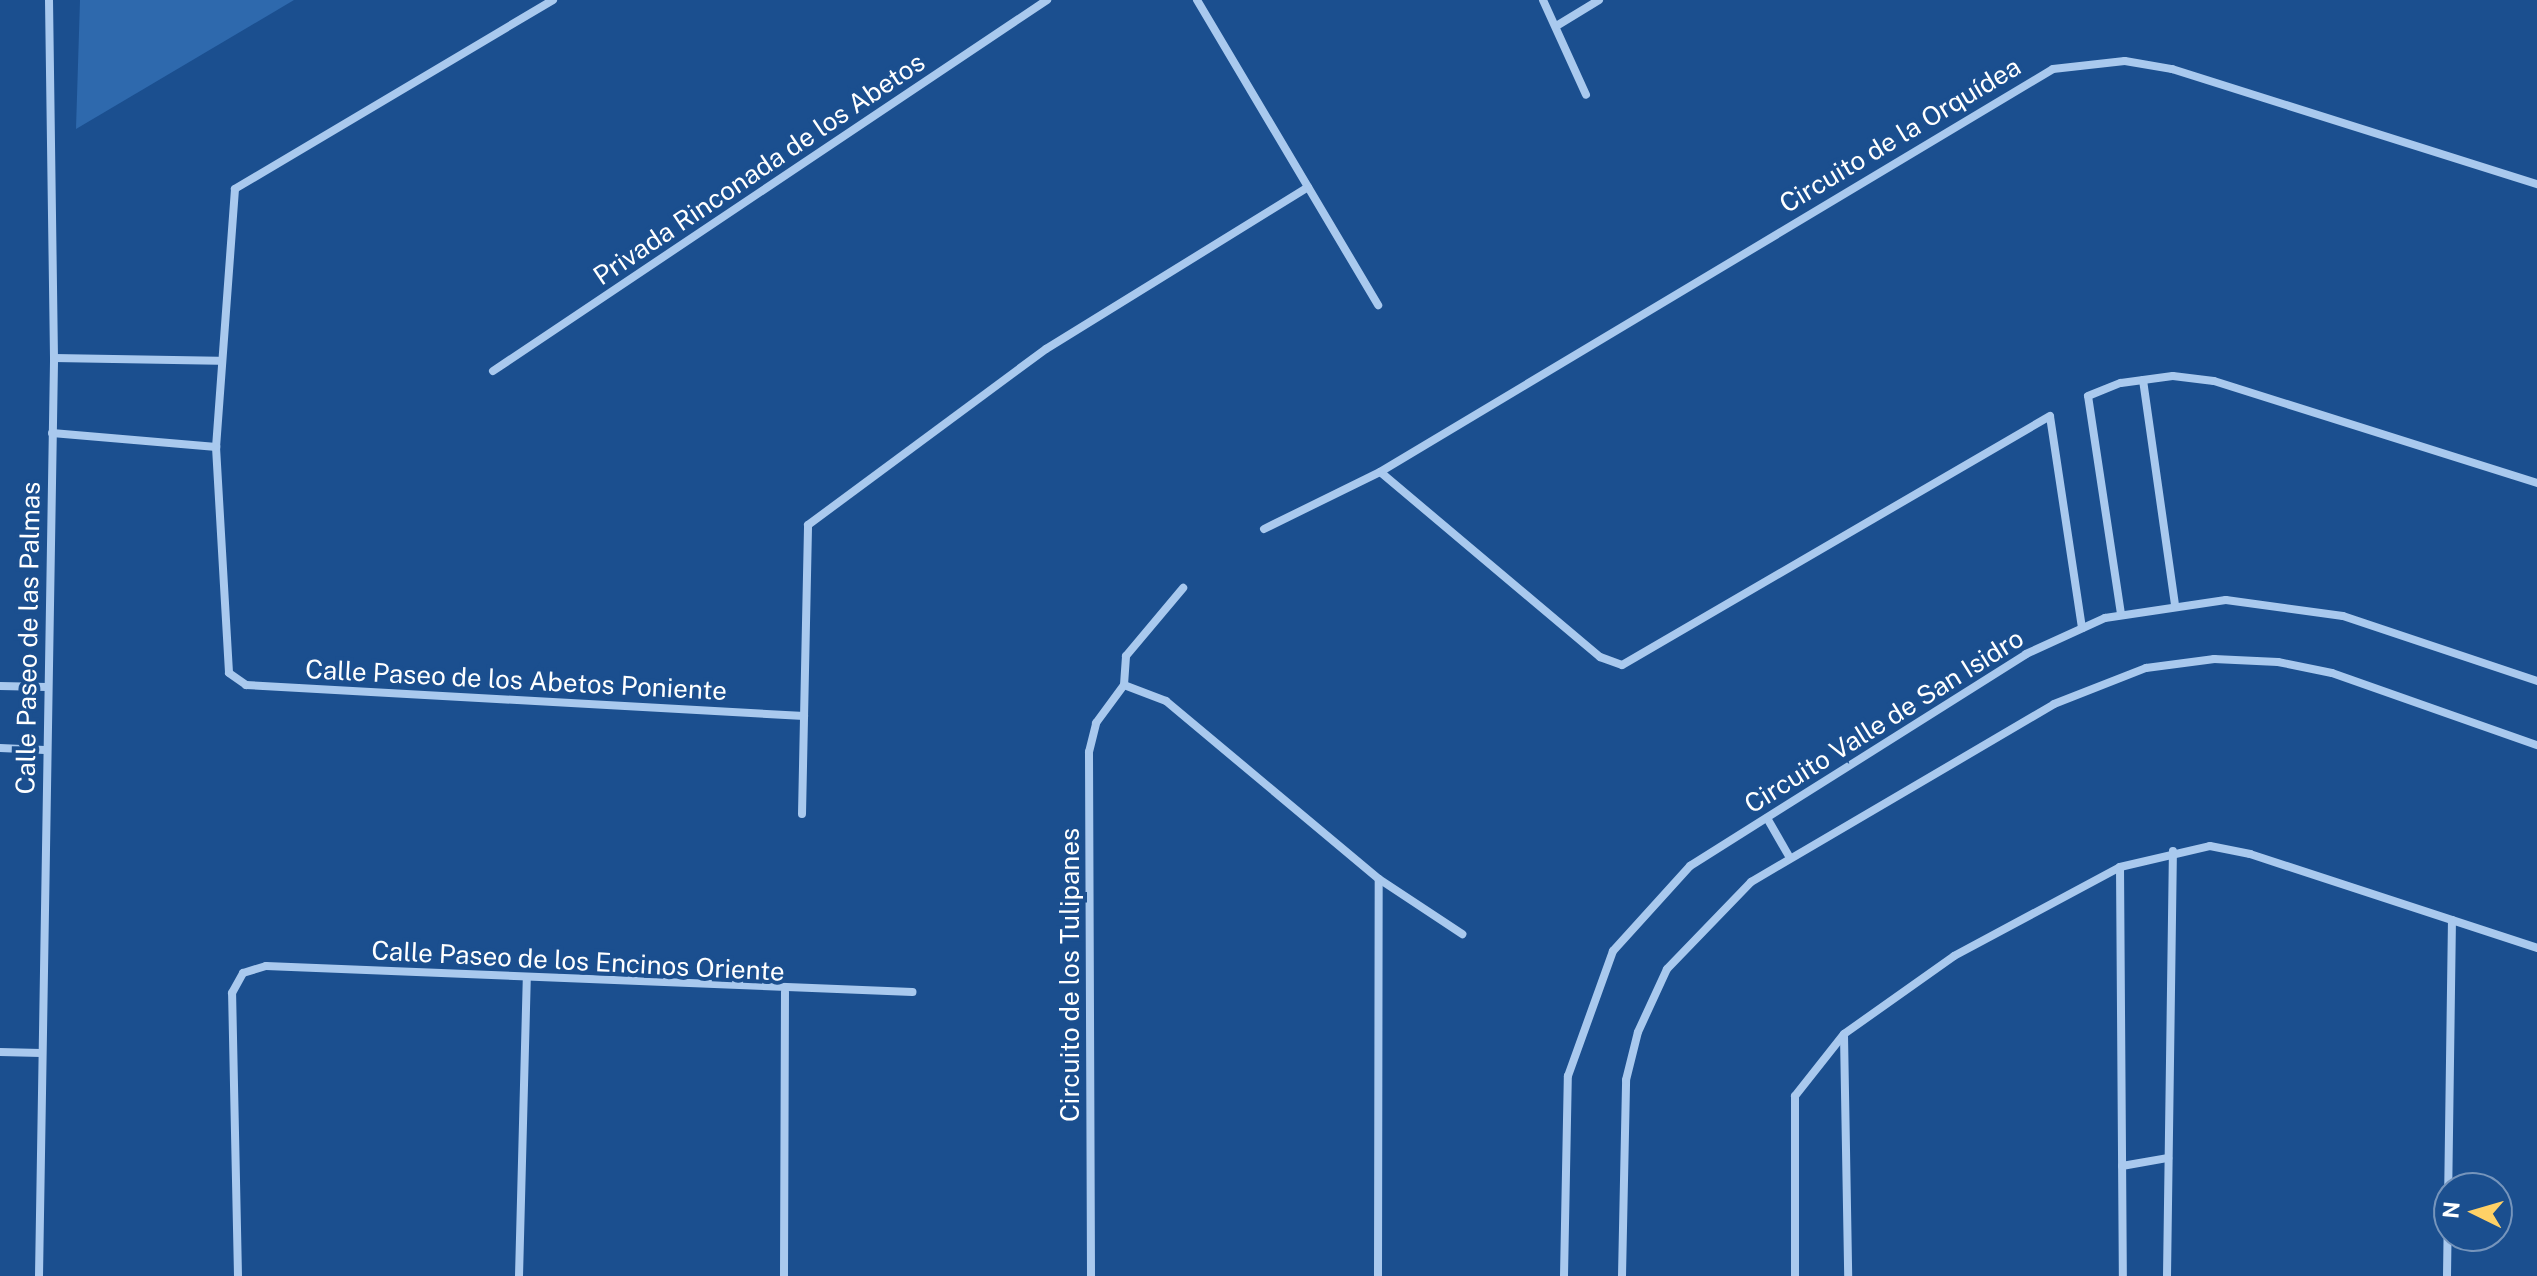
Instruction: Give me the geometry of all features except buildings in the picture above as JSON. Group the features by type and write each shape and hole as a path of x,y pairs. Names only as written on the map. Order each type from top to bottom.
{"street":[{"name":"Calle Paseo de las Palmas","path":"39,1276 45,750 54,358 49,0"},
{"path":"52,433 216,447 218,361 235,189 553,0"},
{"name":"Privada Rinconada de los Abetos","path":"493,371 1047,0"},
{"path":"1197,0 1378,305"},
{"path":"1543,0 1558,25 1586,95"},
{"path":"1558,25 1599,0"},
{"name":"Circuito de la Orquídea","path":"1264,529 1380,472 2053,69 2125,61 2172,69 2537,184"},
{"path":"802,814 803,552 808,525 821,509 1046,349 1308,187"},
{"path":"54,358 218,361"},
{"path":"2143,380 2175,604"},
{"path":"2121,614 2088,396 2143,380 2214,381 2537,483"},
{"path":"1380,472 1600,657 1622,665 2050,416 2082,628"},
{"name":"Calle Paseo de los Abetos Poniente","path":"216,447 222,649 229,673 246,685 804,716"},
{"name":"Circuito de los Tulipanes","path":"1091,1276 1089,752 1096,723 1124,685 1126,656 1183,588"},
{"name":"Circuito Valle de San Isidro","path":"1564,1276 1568,1076 1590,1000 1613,951 1690,866 2026,654 2121,614 2175,604 2289,604 2537,681"},
{"path":"1622,1276 1626,1080 1638,1032 1667,969 1707,922 1790,858 2054,704 2146,668 2214,659 2278,662 2332,673 2537,745"},
{"path":"1124,685 1166,701 1379,879 1462,934"},
{"path":"0,686 47,687"},
{"path":"0,748 45,750"},
{"path":"1767,818 1790,858"},
{"path":"1795,1276 1795,1096 1844,1034 1954,956 2120,867 2173,851 2210,846 2250,854 2537,948"},
{"path":"2167,1276 2173,851"},
{"path":"2120,867 2123,1276"},
{"path":"1378,1276 1379,879"},
{"path":"2447,1276 2452,920"},
{"name":"Calle Paseo de los Encinos Oriente","path":"238,1276 232,993 243,973 266,966 785,992 912,992"},
{"path":"519,1276 527,979"},
{"path":"784,1276 785,992"},
{"path":"1844,1034 1848,1276"},
{"path":"0,1052 41,1053"},
{"path":"2122,1166 2168,1158"}],"shaded area":[{"path":"80,0 294,0 76,129"}]}
